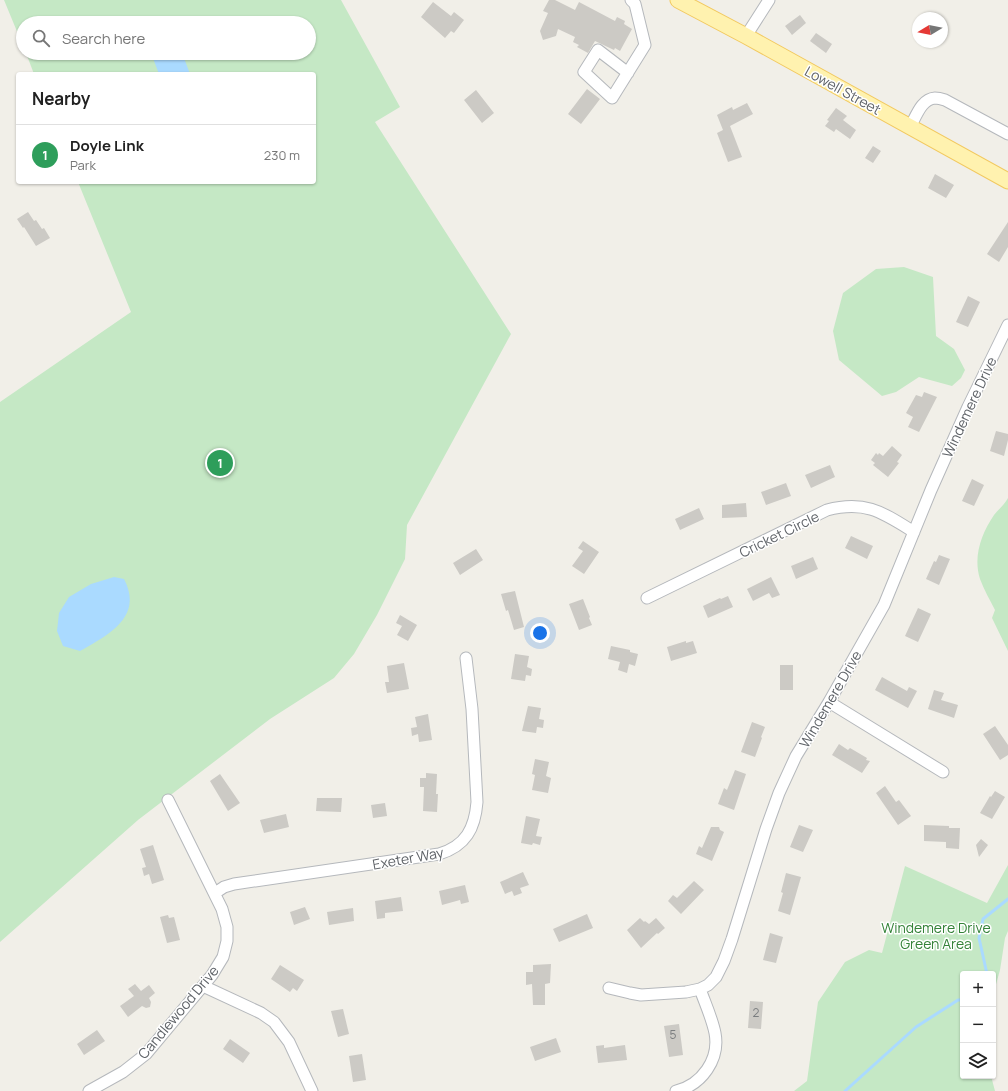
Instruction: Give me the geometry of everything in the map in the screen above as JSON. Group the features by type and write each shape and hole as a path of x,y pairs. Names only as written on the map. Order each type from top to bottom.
{"main road":[{"name":"Lowell Street","path":"678,0 1008,181"}],"street":[{"path":"628,73 645,45 635,4 631,0"},
{"path":"746,36 770,0"},
{"path":"910,127 920,108 927,101 935,98 945,100 1008,134"},
{"name":"Windemere Drive","path":"700,989 712,981 724,961 779,792 796,756 829,702 884,605 968,407 1008,325"},
{"name":"Cricket Circle","path":"647,598 827,510 849,506 874,510 890,517 914,532"},
{"name":"Exeter Way","path":"215,893 224,887 234,884 439,854 454,849 462,842 472,828 476,816 477,802 472,709 466,658"},
{"path":"829,702 943,772"},
{"name":"Candlewood Drive","path":"89,1091 123,1072 142,1057 155,1044 203,986 218,966 226,950 228,934 225,920 215,893 168,800"},
{"path":"203,986 261,1013 274,1022 289,1042 312,1091"},
{"path":"609,988 641,995 686,992 700,989 715,1033 716,1040 714,1055 708,1069 698,1080 686,1088 676,1091"}],"green space":[{"path":"4,0 341,0 400,107 375,122 511,334 407,525 405,559 377,615 354,654 334,678 270,719 138,820 0,942 0,402 131,312 79,184 316,184 316,72 33,72 29,60 316,60 316,16 16,16 16,29"},
{"path":"904,267 933,277 936,336 954,349 965,370 961,378 952,386 919,377 896,392 882,396 839,360 833,331 843,293 876,269"},
{"path":"1008,498 1008,651 992,618 995,610 980,579 977,562 985,530 994,515"},
{"name":"Windemere Drive Green Area","path":"1008,865 1008,931 1005,938 996,984 996,971 960,971 960,1079 992,1079 995,1091 794,1091 807,1081 818,1002 845,962 869,950 882,953 905,866 987,903"}],"water":[{"path":"154,60 185,60 189,72 158,72"},
{"path":"114,577 124,579 129,592 130,604 120,623 102,638 80,651 63,646 57,631 59,613 69,597 91,584"}],"building":[{"path":"549,0 555,0 575,10 579,2 615,21 617,17 625,21 624,24 632,29 620,51 615,48 614,50 595,41 588,53 577,47 579,45 573,42 575,37 558,29 556,36 543,40 540,31 548,13 543,11"},
{"path":"433,2 451,16 454,12 464,20 454,33 451,31 445,38 421,17"},
{"path":"800,15 806,23 792,35 785,26"},
{"path":"816,33 832,44 826,53 810,41"},
{"path":"587,89 600,99 581,124 568,114"},
{"path":"476,90 494,113 482,123 464,100"},
{"path":"747,103 753,114 730,126 742,157 728,162 717,133 723,130 717,115 732,107 733,110"},
{"path":"836,108 847,116 843,120 856,130 850,139 836,129 834,132 825,126 829,121 827,120"},
{"path":"873,146 881,151 873,163 865,158"},
{"path":"935,174 954,185 946,198 928,188"},
{"path":"28,212 42,229 44,228 50,238 36,246 17,219"},
{"path":"1008,222 1008,247 999,262 987,254"},
{"path":"968,296 980,302 968,327 956,322"},
{"path":"924,392 937,397 919,432 908,427 913,417 906,413 916,395 922,397"},
{"path":"996,431 1008,434 1004,456 990,451"},
{"path":"892,446 902,455 897,462 899,463 888,477 873,465 875,463 871,460 876,453 883,456"},
{"path":"830,465 835,477 811,488 805,475"},
{"path":"972,479 984,485 974,506 962,501"},
{"path":"786,483 791,496 766,505 761,492"},
{"path":"746,503 747,517 722,518 722,505"},
{"path":"699,508 704,519 680,530 675,519"},
{"path":"851,536 873,546 867,559 845,548"},
{"path":"583,541 599,552 584,574 572,566 583,551 578,548"},
{"path":"476,549 483,560 460,575 453,563"},
{"path":"939,555 950,559 939,585 926,579 934,561 936,562"},
{"path":"813,557 818,569 796,579 791,566"},
{"path":"771,577 780,595 772,598 769,593 753,601 747,589"},
{"path":"515,591 524,627 514,630 501,594"},
{"path":"728,596 733,607 708,618 703,606"},
{"path":"583,599 592,625 579,630 569,604"},
{"path":"918,608 931,614 918,642 905,636"},
{"path":"400,615 417,625 408,641 397,635 402,626 396,623"},
{"path":"686,641 686,643 693,641 697,653 671,661 667,647"},
{"path":"611,646 630,650 630,652 638,654 635,666 629,664 627,673 618,670 620,662 608,659"},
{"path":"515,654 529,656 527,667 532,669 531,676 526,675 525,681 511,679"},
{"path":"404,663 409,689 387,693 385,682 389,682 387,666"},
{"path":"780,665 793,665 793,690 780,690"},
{"path":"882,677 907,691 909,687 917,691 908,708 875,690"},
{"path":"934,690 944,693 941,700 958,705 954,718 928,709"},
{"path":"528,706 541,708 539,719 544,720 543,728 537,727 536,733 522,731"},
{"path":"428,714 432,740 419,742 418,734 412,736 411,728 417,727 415,717"},
{"path":"752,722 765,727 755,757 741,752"},
{"path":"995,726 1008,745 1008,755 1000,760 983,734"},
{"path":"839,744 848,750 850,748 867,758 866,760 870,761 862,773 832,755"},
{"path":"535,759 549,762 546,776 551,778 548,793 532,790 535,775 532,774"},
{"path":"735,770 746,774 734,810 718,804 724,788 727,790"},
{"path":"426,773 437,774 437,812 423,811 424,787 420,787 420,778 426,778"},
{"path":"220,774 240,803 228,811 210,781"},
{"path":"885,786 896,802 899,800 911,816 898,825 876,793"},
{"path":"995,791 1005,797 992,819 980,813 990,796 991,797"},
{"path":"317,798 342,798 341,812 316,811"},
{"path":"385,803 387,816 373,818 371,805"},
{"path":"286,814 289,827 264,833 260,820"},
{"path":"526,816 540,819 536,836 542,837 540,845 533,843 532,845 521,843"},
{"path":"799,825 813,830 803,852 790,847"},
{"path":"924,825 960,828 959,849 946,848 946,842 924,841"},
{"path":"711,827 719,827 720,830 724,832 712,861 696,854 699,846 702,848"},
{"path":"981,839 988,845 979,857 976,845"},
{"path":"153,845 164,880 152,884 149,874 144,876 142,868 146,867 140,849"},
{"path":"523,872 529,885 520,888 522,893 514,896 512,891 505,894 500,882"},
{"path":"786,873 801,877 790,915 778,911"},
{"path":"694,881 704,890 681,914 668,901 673,895 677,898"},
{"path":"465,885 469,902 461,904 460,900 442,905 439,891"},
{"path":"401,897 403,911 385,913 385,918 377,919 375,901"},
{"path":"305,907 310,919 294,925 290,912"},
{"path":"353,908 354,921 329,925 327,912"},
{"path":"587,914 593,928 559,942 553,929"},
{"path":"168,915 169,918 174,917 180,940 167,943 160,917"},
{"path":"640,918 649,924 656,918 665,928 658,934 657,933 641,948 627,930"},
{"path":"770,933 783,937 776,963 763,960"},
{"path":"551,964 550,983 545,984 545,1005 533,1005 532,984 526,985 526,972 533,972 533,965"},
{"path":"280,965 304,980 297,991 293,988 290,992 271,979"},
{"path":"135,984 141,991 149,985 155,993 149,998 151,1002 150,1007 146,1008 142,1006 128,1017 120,1006 134,996 128,989"},
{"path":"750,1001 763,1002 761,1029 748,1028"},
{"path":"343,1009 349,1034 338,1037 331,1011"},
{"path":"679,1024 683,1055 669,1057 664,1026"},
{"path":"97,1030 105,1041 84,1055 77,1044"},
{"path":"556,1038 561,1052 535,1061 530,1047"},
{"path":"230,1039 250,1053 243,1063 223,1049"},
{"path":"604,1045 604,1048 625,1045 627,1060 598,1063 596,1046"},
{"path":"362,1054 366,1080 353,1082 349,1056"}],"waterway":[{"path":"986,971 979,938 983,919 1008,899"},
{"path":"845,1091 916,1027 960,1000"}],"place":[{"name":"Doyle Link","path":"220,463"}]}
